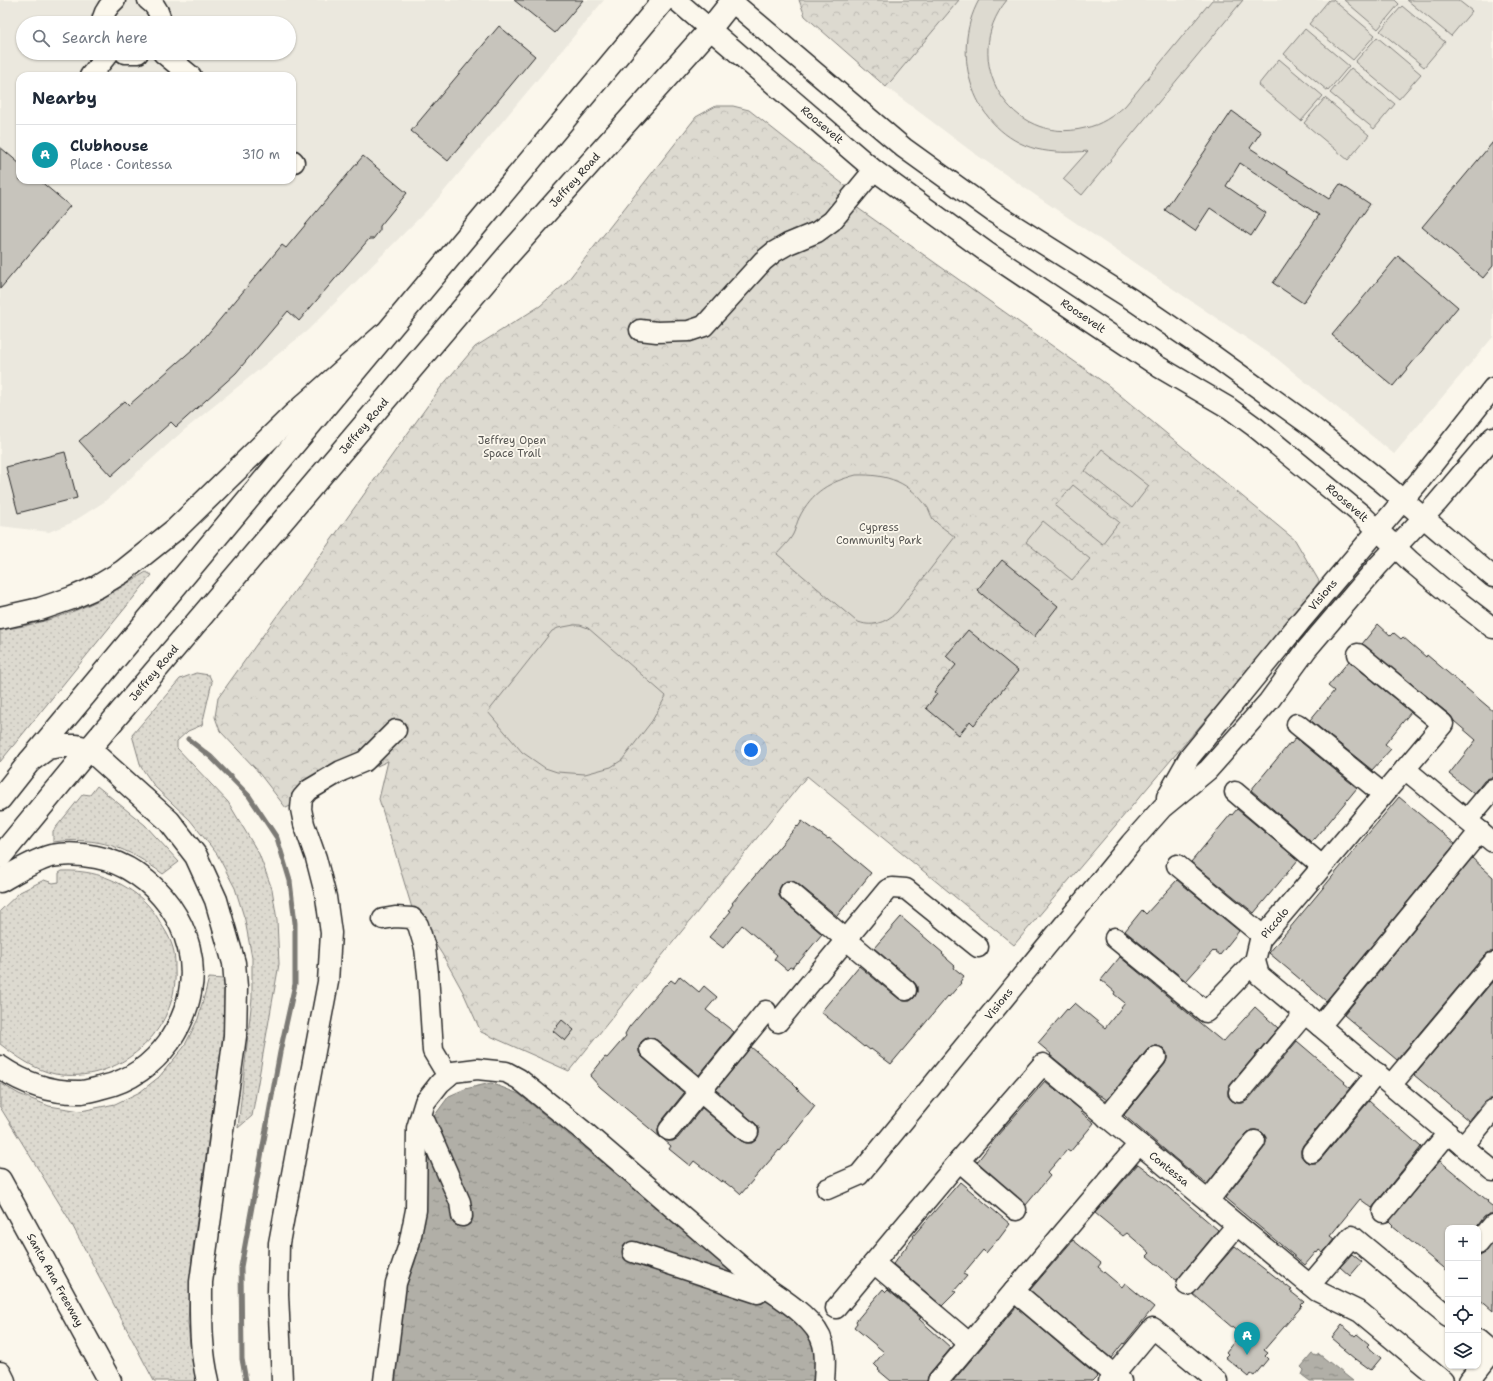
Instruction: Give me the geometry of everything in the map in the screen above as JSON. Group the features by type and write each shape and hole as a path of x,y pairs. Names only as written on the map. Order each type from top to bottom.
{"main road":[{"path":"0,799 384,335 664,0"},
{"name":"Jeffrey Road","path":"0,857 88,749 509,254 710,29 732,1"},
{"path":"0,618 40,609 72,598 97,587 122,572 177,528 294,414 384,335"},
{"path":"30,761 48,748 69,746 88,749 169,821 196,856 216,900 234,963 236,987 235,1036 200,1282 201,1314 208,1381"},
{"path":"0,881 25,867 46,858 62,854 91,856 106,859 126,867 146,879 170,906 187,939 191,956 192,974 191,991 183,1017 172,1037 155,1058 126,1079 111,1085 83,1092 53,1090 26,1082 0,1067"},
{"name":"Santa Ana Freeway","path":"0,1180 110,1381"},
{"path":"0,1373 4,1381"}],"street":[{"name":"Roosevelt","path":"676,0 874,170 988,253 1159,367 1229,408 1256,427 1297,460 1378,530 1410,561 1493,628"},
{"path":"104,16 110,1"},
{"path":"150,1 160,16"},
{"path":"732,1 904,148 947,181 1207,350 1311,426 1493,577"},
{"path":"93,72 103,60"},
{"path":"172,60 186,72"},
{"path":"640,330 657,332 689,331 704,326 763,261 774,252 788,244 817,232 832,221 874,170"},
{"name":"Visions","path":"1162,808 1189,758 1403,501 1493,388"},
{"name":"Visions","path":"827,1189 859,1174 1130,843 1162,808 1213,764 1269,701 1307,649 1377,567 1493,437"},
{"name":"Piccolo","path":"1254,961 1260,940 1263,936 1443,724 1358,654"},
{"path":"1297,724 1383,794"},
{"path":"282,1381 278,1294 279,1243 328,982 331,933 326,897 316,858 304,824 301,809 302,798 309,790 340,770 365,761 396,730"},
{"path":"1405,769 1480,831"},
{"path":"1320,1026 1480,831 1493,789"},
{"path":"1235,792 1322,866"},
{"path":"1176,865 1263,936"},
{"path":"669,1130 700,1092 847,939 887,890 892,888 906,889 978,947"},
{"path":"790,892 906,990"},
{"path":"383,919 394,917 412,918 418,925 425,948 433,1051 448,1076"},
{"path":"1114,938 1206,1012 1254,961 1259,975 1493,1170"},
{"path":"1312,1152 1384,1079 1493,963"},
{"path":"1240,1092 1305,1013"},
{"path":"650,1050 748,1132"},
{"path":"1107,1118 1156,1057"},
{"path":"836,1308 959,1161 1043,1064 1138,1144"},
{"path":"384,1381 396,1283 409,1245 416,1210 417,1128 425,1102 440,1083 453,1072 477,1069 506,1072 519,1079 598,1144 765,1287 792,1306 815,1327 823,1344 825,1366 824,1381"},
{"path":"1382,1212 1456,1139 1493,1110"},
{"path":"420,1119 425,1122 460,1202 462,1216"},
{"path":"1208,1201 1255,1141"},
{"name":"Contessa","path":"938,1381 1138,1144 1310,1285 1360,1312 1443,1381"},
{"path":"959,1161 1016,1210"},
{"path":"1187,1285 1237,1225"},
{"path":"1481,1239 1493,1225"},
{"path":"1310,1285 1352,1236 1445,1314"},
{"path":"633,1252 758,1293 765,1287"},
{"path":"874,1263 969,1343"},
{"path":"1014,1290 1115,1379 1153,1328 1216,1381"},
{"path":"1469,1381 1488,1348"}],"shaded area":[{"path":"0,0 604,0 435,202 308,330 183,431 104,502 71,523 49,532 0,526"},
{"path":"959,0 1493,0 1493,337 1394,454 1276,358 971,151 886,87"}],"green space":[{"path":"799,0 959,0 886,87 805,16"},
{"path":"979,0 1007,0 993,23 988,48 990,71 1000,93 1014,111 1034,124 1058,130 1091,127 1111,117 1125,106 1212,0 1243,0 1082,195 1063,179 1088,151 1062,152 1036,149 1014,140 996,126 982,109 973,88 967,66 966,44 970,21"},
{"path":"1329,0 1333,0 1375,35 1353,60 1309,24"},
{"path":"1344,0 1395,0 1399,4 1378,29"},
{"path":"1407,0 1458,0 1472,11 1451,36"},
{"path":"1402,6 1445,42 1424,67 1380,31"},
{"path":"1305,29 1349,66 1328,91 1284,54"},
{"path":"1377,37 1421,74 1399,99 1355,62"},
{"path":"1279,59 1323,96 1301,121 1258,85"},
{"path":"1351,68 1395,104 1374,129 1330,93"},
{"path":"1325,98 1369,135 1348,160 1304,123"},
{"name":"Cypress Community Park","path":"716,106 733,106 749,110 848,188 852,204 1109,386 1295,540 1319,581 1301,607 1014,945 807,776 569,1071 481,1032 463,992 442,954 412,908 379,799 388,761 286,808 255,768 220,731 215,717 218,698 441,387 475,347 540,306 565,284 696,117"},
{"path":"1102,449 1149,486 1132,508 1085,471"},
{"path":"856,475 888,478 905,486 921,499 928,508 935,522 955,537 897,612 883,622 872,624 856,621 777,554 791,538 804,509 816,494 838,481"},
{"path":"1073,485 1119,522 1102,544 1055,506"},
{"path":"1043,521 1090,559 1072,580 1026,542"},
{"path":"146,572 152,575 0,762 0,630 44,621 76,610 101,599"},
{"path":"580,625 588,628 666,696 652,721 622,760 611,767 585,774 557,772 545,768 522,752 488,712 552,631 558,628"},
{"path":"196,673 209,675 212,682 202,725 188,731 177,741 177,748 228,802 259,854 272,889 277,920 279,964 252,1116 238,1128 252,998 252,958 245,920 235,888 217,854 190,820 155,787 141,767 132,735 180,679"},
{"path":"97,786 145,825 179,862 163,874 124,850 98,842 53,842 53,831 83,794 90,795"},
{"path":"62,871 92,873 119,883 136,894 143,900 159,920 170,940 175,957 174,992 167,1014 155,1033 140,1049 121,1062 100,1071 78,1075 55,1074 40,1069 19,1058 0,1044 0,911 20,892 44,880 53,883 59,882 59,873"},
{"path":"209,978 224,979 224,1028 192,1255 188,1323 191,1355 196,1381 154,1381 69,1219 0,1107 0,1083 19,1094 49,1106 81,1111 115,1104 140,1092 159,1077 184,1047 198,1019"}],"water":[{"path":"491,1083 519,1094 802,1326 813,1343 816,1364 813,1381 396,1381 398,1331 404,1287 415,1263 422,1209 426,1135 435,1115 449,1096 465,1089"},
{"path":"1312,1354 1316,1356 1319,1354 1353,1381 1310,1381 1302,1375 1304,1370 1301,1367"}],"building":[{"path":"514,0 583,0 555,33"},
{"path":"499,26 535,56 448,161 411,131"},
{"path":"1232,111 1261,132 1250,148 1329,199 1340,184 1370,204 1303,303 1273,283 1319,215 1240,163 1226,186 1266,213 1251,236 1210,208 1195,231 1165,210"},
{"path":"1493,142 1493,266 1483,278 1422,227"},
{"path":"0,147 16,161 16,184 44,184 70,206 0,289"},
{"path":"363,156 407,193 380,226 380,230 373,239 369,239 299,321 288,311 236,373 176,427 171,422 111,476 79,441 125,401 129,405 201,342 282,245 286,248"},
{"path":"1398,256 1458,307 1393,386 1332,335"},
{"path":"65,452 77,498 18,513 6,467"},
{"path":"1002,560 1058,606 1034,637 977,590"},
{"path":"1378,624 1391,636 1394,633 1401,639 1403,637 1426,657 1427,655 1493,711 1493,778 1489,778 1484,781 1474,794 1449,774 1476,740 1454,721 1450,715 1362,644"},
{"path":"968,630 1018,671 974,725 970,721 959,735 926,708 937,694 934,692 956,665 946,656"},
{"path":"1349,661 1411,712 1385,744 1391,749 1372,770 1310,720 1334,691 1328,686"},
{"path":"1296,738 1357,788 1311,842 1251,790 1290,743 1291,744"},
{"path":"1399,797 1455,844 1326,1001 1269,953"},
{"path":"1237,809 1298,860 1254,913 1191,862 1231,814 1232,815"},
{"path":"802,821 828,839 829,838 871,873 837,916 797,883 786,881 782,884 779,890 779,896 782,900 822,934 798,963 797,962 792,968 790,967 787,970 774,959 777,955 742,925 723,948 709,937 731,911 729,910 733,904 732,903"},
{"path":"1472,858 1493,877 1493,952 1489,952 1484,956 1397,1060 1344,1015"},
{"path":"1177,880 1239,931 1220,955 1213,951 1186,981 1125,931 1142,910 1146,914"},
{"path":"901,917 943,953 942,954 955,966 954,968 964,976 960,982 961,983 949,997 948,996 891,1064 871,1049 870,1050 865,1046 864,1047 821,1012 859,966 899,999 910,1001 914,998 917,992 917,986 914,982 874,948"},
{"path":"1120,957 1223,1042 1255,1007 1278,1028 1230,1085 1228,1096 1232,1101 1243,1103 1248,1100 1297,1041 1345,1082 1344,1083 1350,1088 1303,1145 1301,1156 1305,1161 1316,1163 1321,1159 1369,1101 1421,1147 1372,1208 1360,1199 1330,1236 1334,1239 1323,1253 1319,1250 1317,1253 1316,1252 1305,1265 1225,1198 1264,1148 1266,1137 1262,1132 1251,1130 1246,1134 1207,1184 1124,1115 1165,1064 1167,1053 1163,1048 1151,1046 1107,1100 1050,1055 1051,1054 1038,1043 1067,1009 1068,1010 1075,1003 1105,1028 1125,1003 1101,980"},
{"path":"680,976 699,992 704,986 717,997 706,1010 734,1032 699,1075 657,1040 646,1038 641,1042 639,1052 642,1057 684,1093 660,1123 658,1134 661,1138 600,1087 590,1076 605,1057 607,1058 626,1036 625,1034 629,1027 665,985 671,980 675,983"},
{"path":"1493,981 1493,1099 1489,1099 1484,1102 1469,1121 1414,1075"},
{"path":"562,1020 574,1030 565,1041 553,1031"},
{"path":"751,1047 794,1083 793,1084 797,1089 815,1106 780,1151 779,1150 741,1194 722,1180 721,1182 694,1161 690,1166 669,1149 671,1146 663,1139 673,1141 678,1138 702,1108 741,1141 752,1143 756,1140 759,1134 759,1128 756,1124 716,1090"},
{"path":"1045,1081 1082,1111 1081,1112 1094,1123 1070,1152 1067,1150 1047,1173 1050,1176 1026,1205 977,1162 997,1136"},
{"path":"1440,1161 1488,1201 1487,1202 1493,1207 1493,1214 1489,1214 1484,1217 1478,1225 1445,1225 1445,1270 1392,1226 1393,1225 1389,1221"},
{"path":"1138,1164 1163,1183 1218,1230 1177,1280 1147,1256 1150,1253 1127,1233 1123,1236 1095,1213"},
{"path":"960,1182 1010,1224 986,1253 983,1250 963,1274 967,1276 954,1291 956,1292 942,1306 893,1264 914,1237 913,1236"},
{"path":"1073,1240 1101,1263 1098,1267 1122,1287 1125,1283 1154,1307 1111,1358 1030,1290"},
{"path":"1493,1243 1493,1311 1481,1301 1481,1254 1487,1251"},
{"path":"1235,1246 1292,1290 1290,1291 1304,1302 1264,1350 1268,1353 1265,1356 1268,1359 1254,1376 1251,1374 1249,1377 1225,1357 1228,1354 1226,1352 1240,1334 1193,1294"},
{"path":"1352,1254 1362,1262 1350,1276 1340,1267"},
{"path":"883,1289 886,1292 888,1290 921,1318 919,1319 951,1348 929,1374 927,1381 891,1381 878,1370 879,1369 874,1364 884,1352 854,1327 857,1323 856,1321"},
{"path":"1016,1307 1097,1376 1092,1381 953,1381"},
{"path":"1342,1325 1355,1336 1357,1334 1369,1344 1367,1346 1381,1358 1371,1370 1356,1359 1355,1360 1332,1338"}],"waterway":[{"path":"188,739 211,757 249,796 277,838 290,881 295,923 295,984 280,1052 241,1267 242,1359 246,1381"}],"place":[{"name":"Clubhouse","path":"1247,1355"}],"park label":[{"name":"Jeffrey Open Space Trail","path":"512,446"}]}
